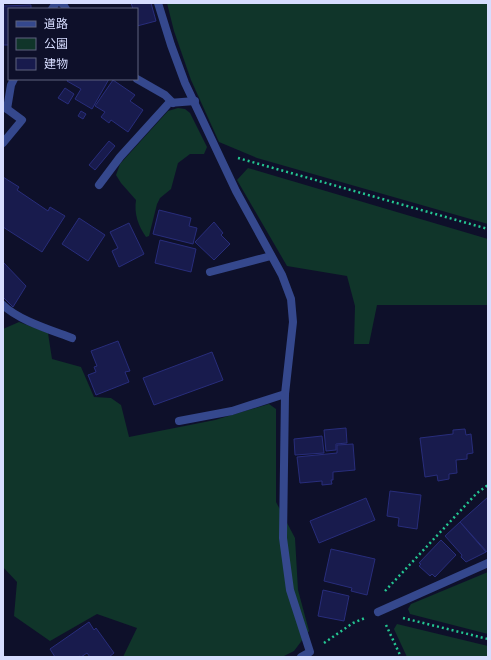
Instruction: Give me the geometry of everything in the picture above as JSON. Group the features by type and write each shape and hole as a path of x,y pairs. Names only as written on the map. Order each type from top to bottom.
{"street":[{"path":"158,3 178,64 186,83 219,156 282,275 291,299 293,322 286,394 283,538 290,590 310,652 301,657"},
{"path":"138,79 165,95 173,103"},
{"path":"3,143 22,120 5,108 14,80"},
{"path":"99,185 120,157 169,103 195,100"},
{"path":"210,272 271,256"},
{"path":"3,305 8,310 20,317 72,338"},
{"path":"180,421 232,411 286,394"},
{"path":"381,611 488,563"}],"path":[{"path":"219,156 235,157 488,230"},
{"path":"401,657 381,611 381,595 477,492 488,485"},
{"path":"310,652 353,623 381,611 390,615 488,639"}],"green space":[{"path":"167,3 488,3 488,224 257,158 219,142 191,80 174,31"},
{"path":"178,108 185,109 190,113 207,147 204,154 190,154 178,163 171,189 160,198 157,204 149,236 146,237 137,219 136,200 116,175 120,164 168,111"},
{"path":"248,168 488,239 488,305 377,305 369,344 354,344 355,306 347,276 287,266 237,180"},
{"path":"19,322 48,333 52,359 81,367 94,397 111,398 121,405 129,437 215,420 269,404 276,409 276,502 295,538 298,590 309,631 294,651 282,657 123,657 137,628 97,614 50,641 14,616 17,582 3,567 3,329"},
{"path":"488,572 488,634 410,614 408,609 411,604"},
{"path":"397,624 488,646 488,657 407,657 394,629"}],"building":[{"path":"131,3 151,3 156,21 138,26 138,8 133,8"},
{"path":"31,5 31,8 8,8 8,45 3,45 3,6"},
{"path":"108,80 92,109 75,99 81,89 67,81"},
{"path":"113,80 135,95 130,101 143,110 128,132 111,120 109,123 101,117 105,112 95,106"},
{"path":"65,88 74,94 68,104 58,98"},
{"path":"81,111 86,114 83,119 78,116"},
{"path":"109,141 115,146 95,170 89,165"},
{"path":"3,177 19,187 17,190 48,211 50,207 65,216 42,252 3,227"},
{"path":"159,210 191,218 189,226 197,228 193,244 153,234"},
{"path":"79,218 105,235 88,261 62,244"},
{"path":"214,222 223,233 221,235 230,244 214,260 195,242"},
{"path":"129,223 144,254 119,267 112,251 118,248 110,232"},
{"path":"160,240 196,249 191,272 155,263"},
{"path":"3,262 26,286 13,307 3,297"},
{"path":"118,341 130,371 125,372 129,382 96,395 88,375 96,372 94,367 97,366 91,351"},
{"path":"212,352 223,380 154,405 143,378"},
{"path":"346,428 347,443 336,444 336,450 326,451 324,430"},
{"path":"465,429 466,435 471,434 473,453 467,454 467,459 456,460 457,473 449,474 449,479 438,481 437,475 425,477 420,438 453,434 453,430"},
{"path":"322,436 324,453 295,455 294,439"},
{"path":"353,444 355,470 333,472 333,480 331,480 332,484 322,485 322,481 300,483 297,457 337,453 337,445"},
{"path":"390,491 421,495 417,529 398,526 399,518 387,516"},
{"path":"488,497 488,553 460,522"},
{"path":"366,498 375,520 319,543 310,521"},
{"path":"460,522 486,552 466,562 461,557 462,555 445,536"},
{"path":"441,540 456,555 435,577 432,574 430,576 419,566 421,564 419,563"},
{"path":"331,549 375,559 367,595 351,591 352,588 324,581"},
{"path":"323,590 349,596 344,621 318,616"},
{"path":"89,622 94,630 96,628 114,653 109,657 90,657 87,653 81,657 55,657 50,649"}]}
